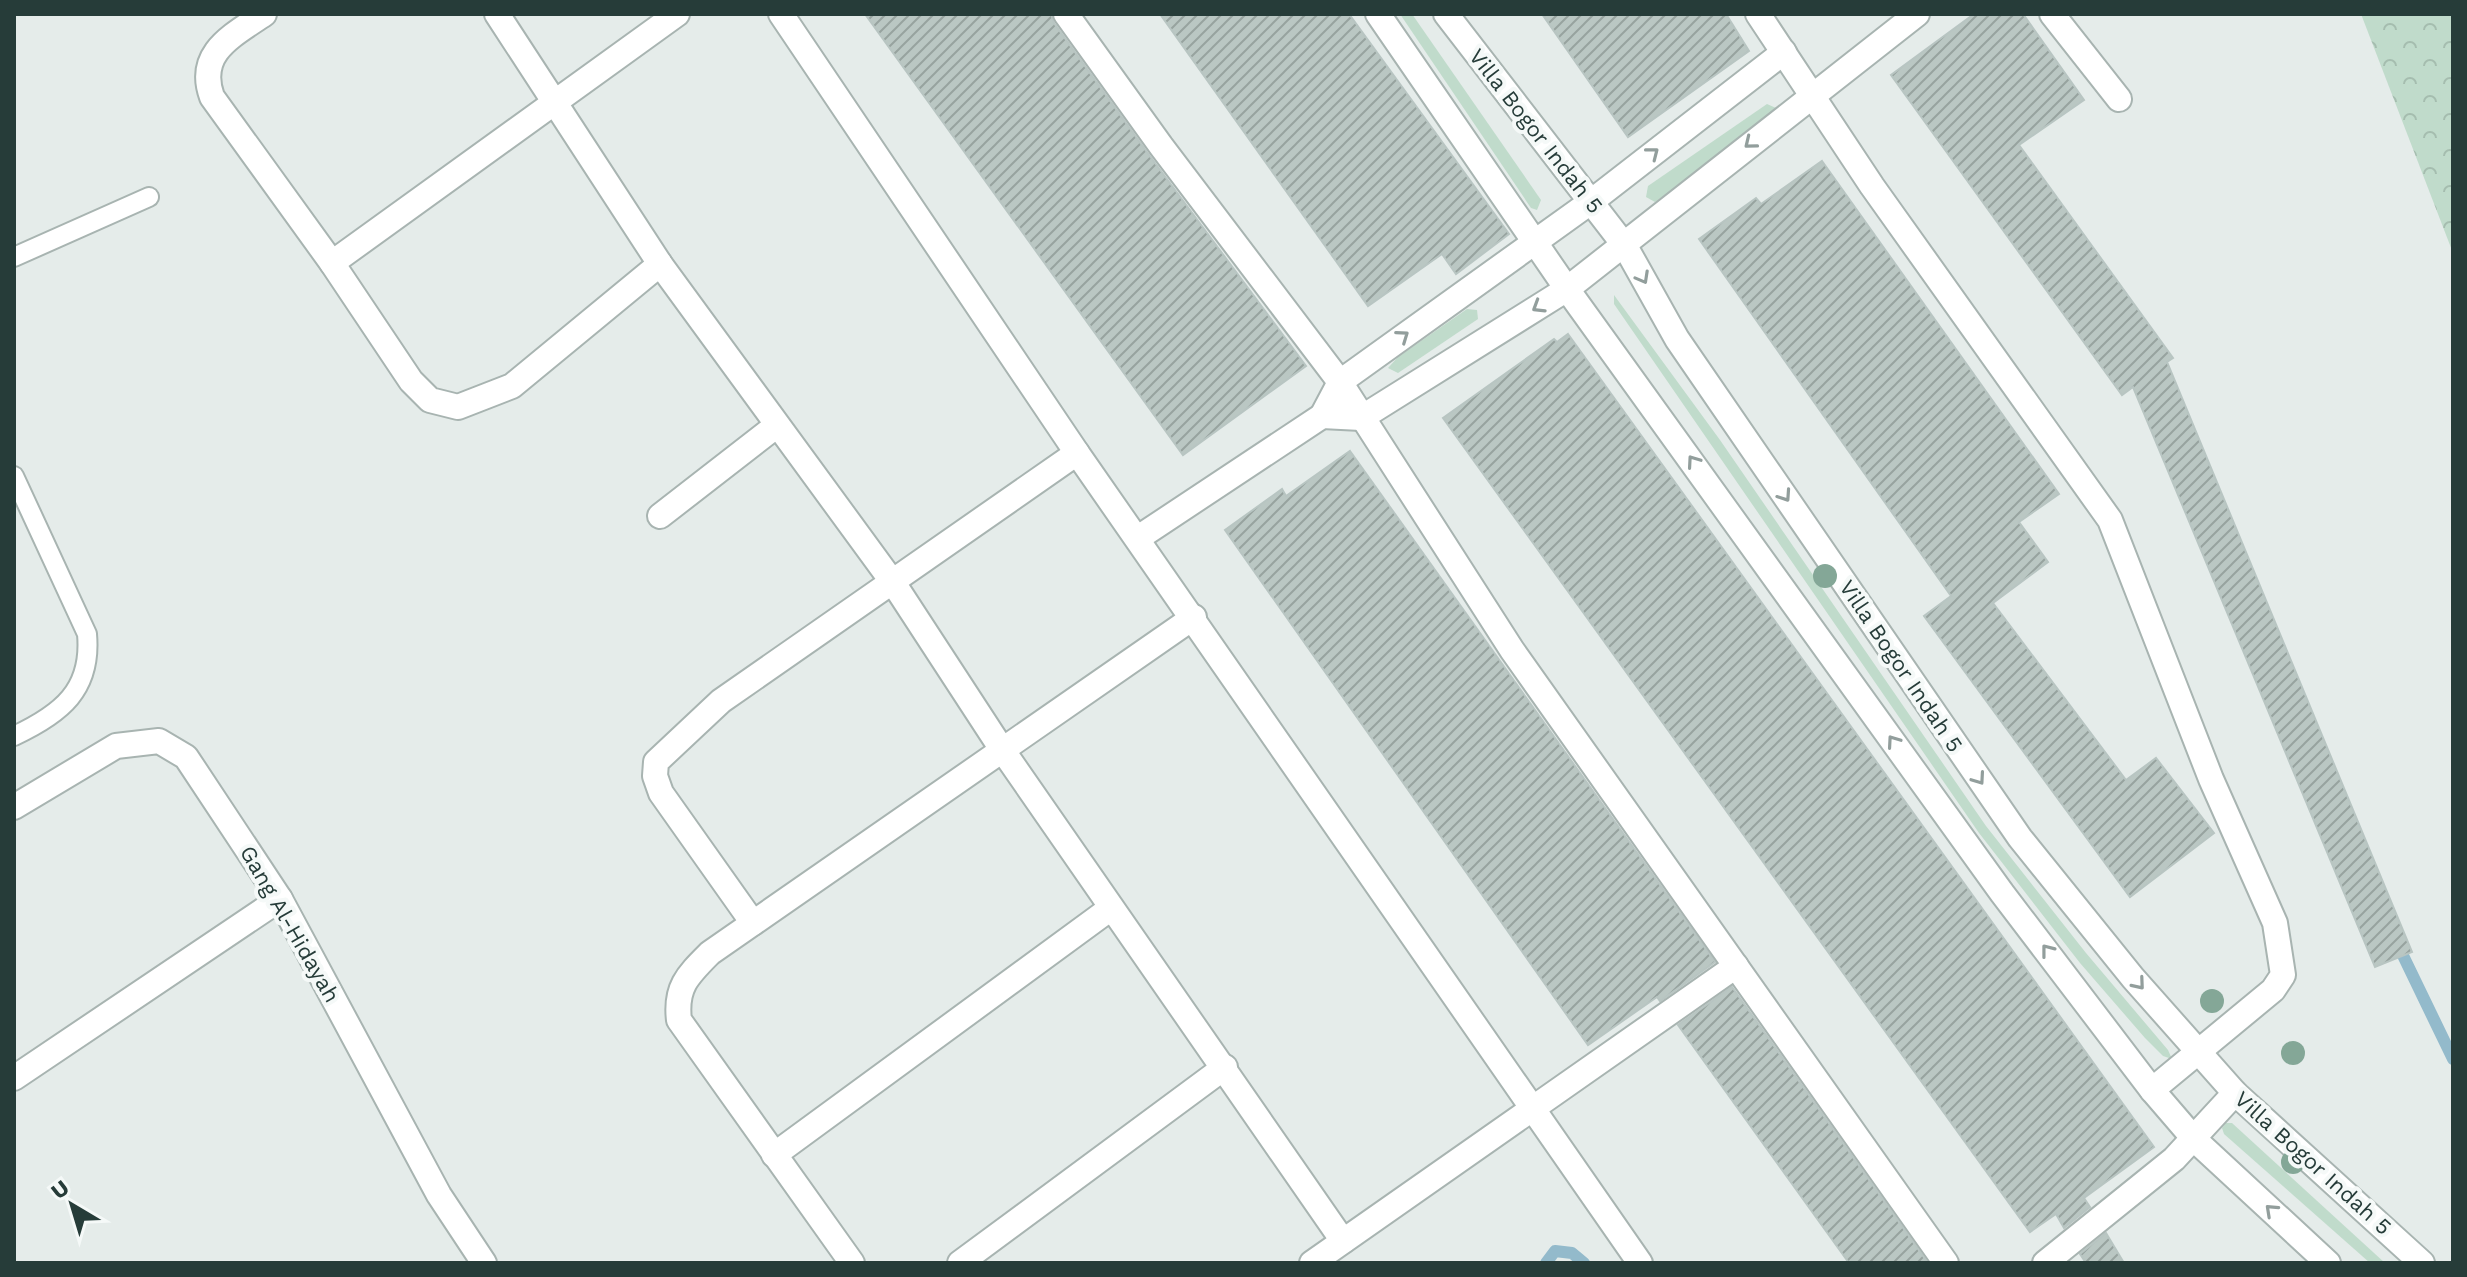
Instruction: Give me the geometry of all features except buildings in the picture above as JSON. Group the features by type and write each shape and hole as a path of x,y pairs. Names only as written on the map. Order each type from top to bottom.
{"street":[{"path":"264,14 223,41 211,55 207,84 212,97 332,263 411,381 430,400 458,407 512,386 660,264"},
{"path":"497,14 660,264 894,584 1001,748 1343,1241"},
{"path":"332,263 677,14"},
{"path":"781,14 1077,453 1194,617 1640,1263"},
{"path":"1066,14 1161,146 1340,382 1512,650 1946,1263"},
{"path":"1378,14 1567,289 1993,881 2152,1090 2195,1140 2328,1263"},
{"name":"Villa Bogor Indah 5","path":"1446,14 1625,246 1677,339 2020,838 2235,1093 2422,1263"},
{"path":"1758,14 2110,520 2211,779 2265,898 2281,948 2283,975 2273,990 2152,1090"},
{"path":"1322,416 1361,418 1567,289 1917,14"},
{"path":"2052,14 2119,99"},
{"path":"1138,538 1322,416 1340,382 1592,201 1784,52"},
{"path":"660,516 776,426"},
{"path":"753,923 661,793 655,776 656,762 721,701 894,584 1077,453"},
{"path":"852,1263 679,1020 677,1001 683,979 710,953 1001,748 1194,617"},
{"name":"Gang Al-Hidayah","path":"14,807 116,746 159,741 186,757 280,899 439,1195 484,1263"},
{"path":"14,1078 280,899"},
{"path":"774,1155 1111,908"},
{"path":"1312,1263 1736,966"},
{"path":"960,1263 1225,1067"},
{"path":"2045,1263 2195,1140 2235,1093"}],"lane":[{"path":"14,257 149,197"},
{"path":"14,476 87,634 89,660 82,682 60,710 14,736"}],"green space":[{"path":"1400,14 1412,14 1541,200 1537,210 1531,208"},
{"path":"2361,14 2453,14 2453,253"},
{"path":"1767,104 1776,108 1773,119 1655,202 1646,197 1648,186"},
{"path":"1614,295 1720,440 1986,826 2086,953 2168,1050 2172,1059 2163,1056 2145,1038 2080,963 1979,833 1614,304"},
{"path":"1467,309 1477,310 1478,319 1398,373 1388,368 1398,357"},
{"path":"2226,1123 2232,1123 2385,1263 2370,1263 2224,1134 2222,1128"}],"waterway":[{"path":"2397,943 2453,1059"},
{"path":"1546,1263 1555,1251 1572,1253 1584,1263"}]}
